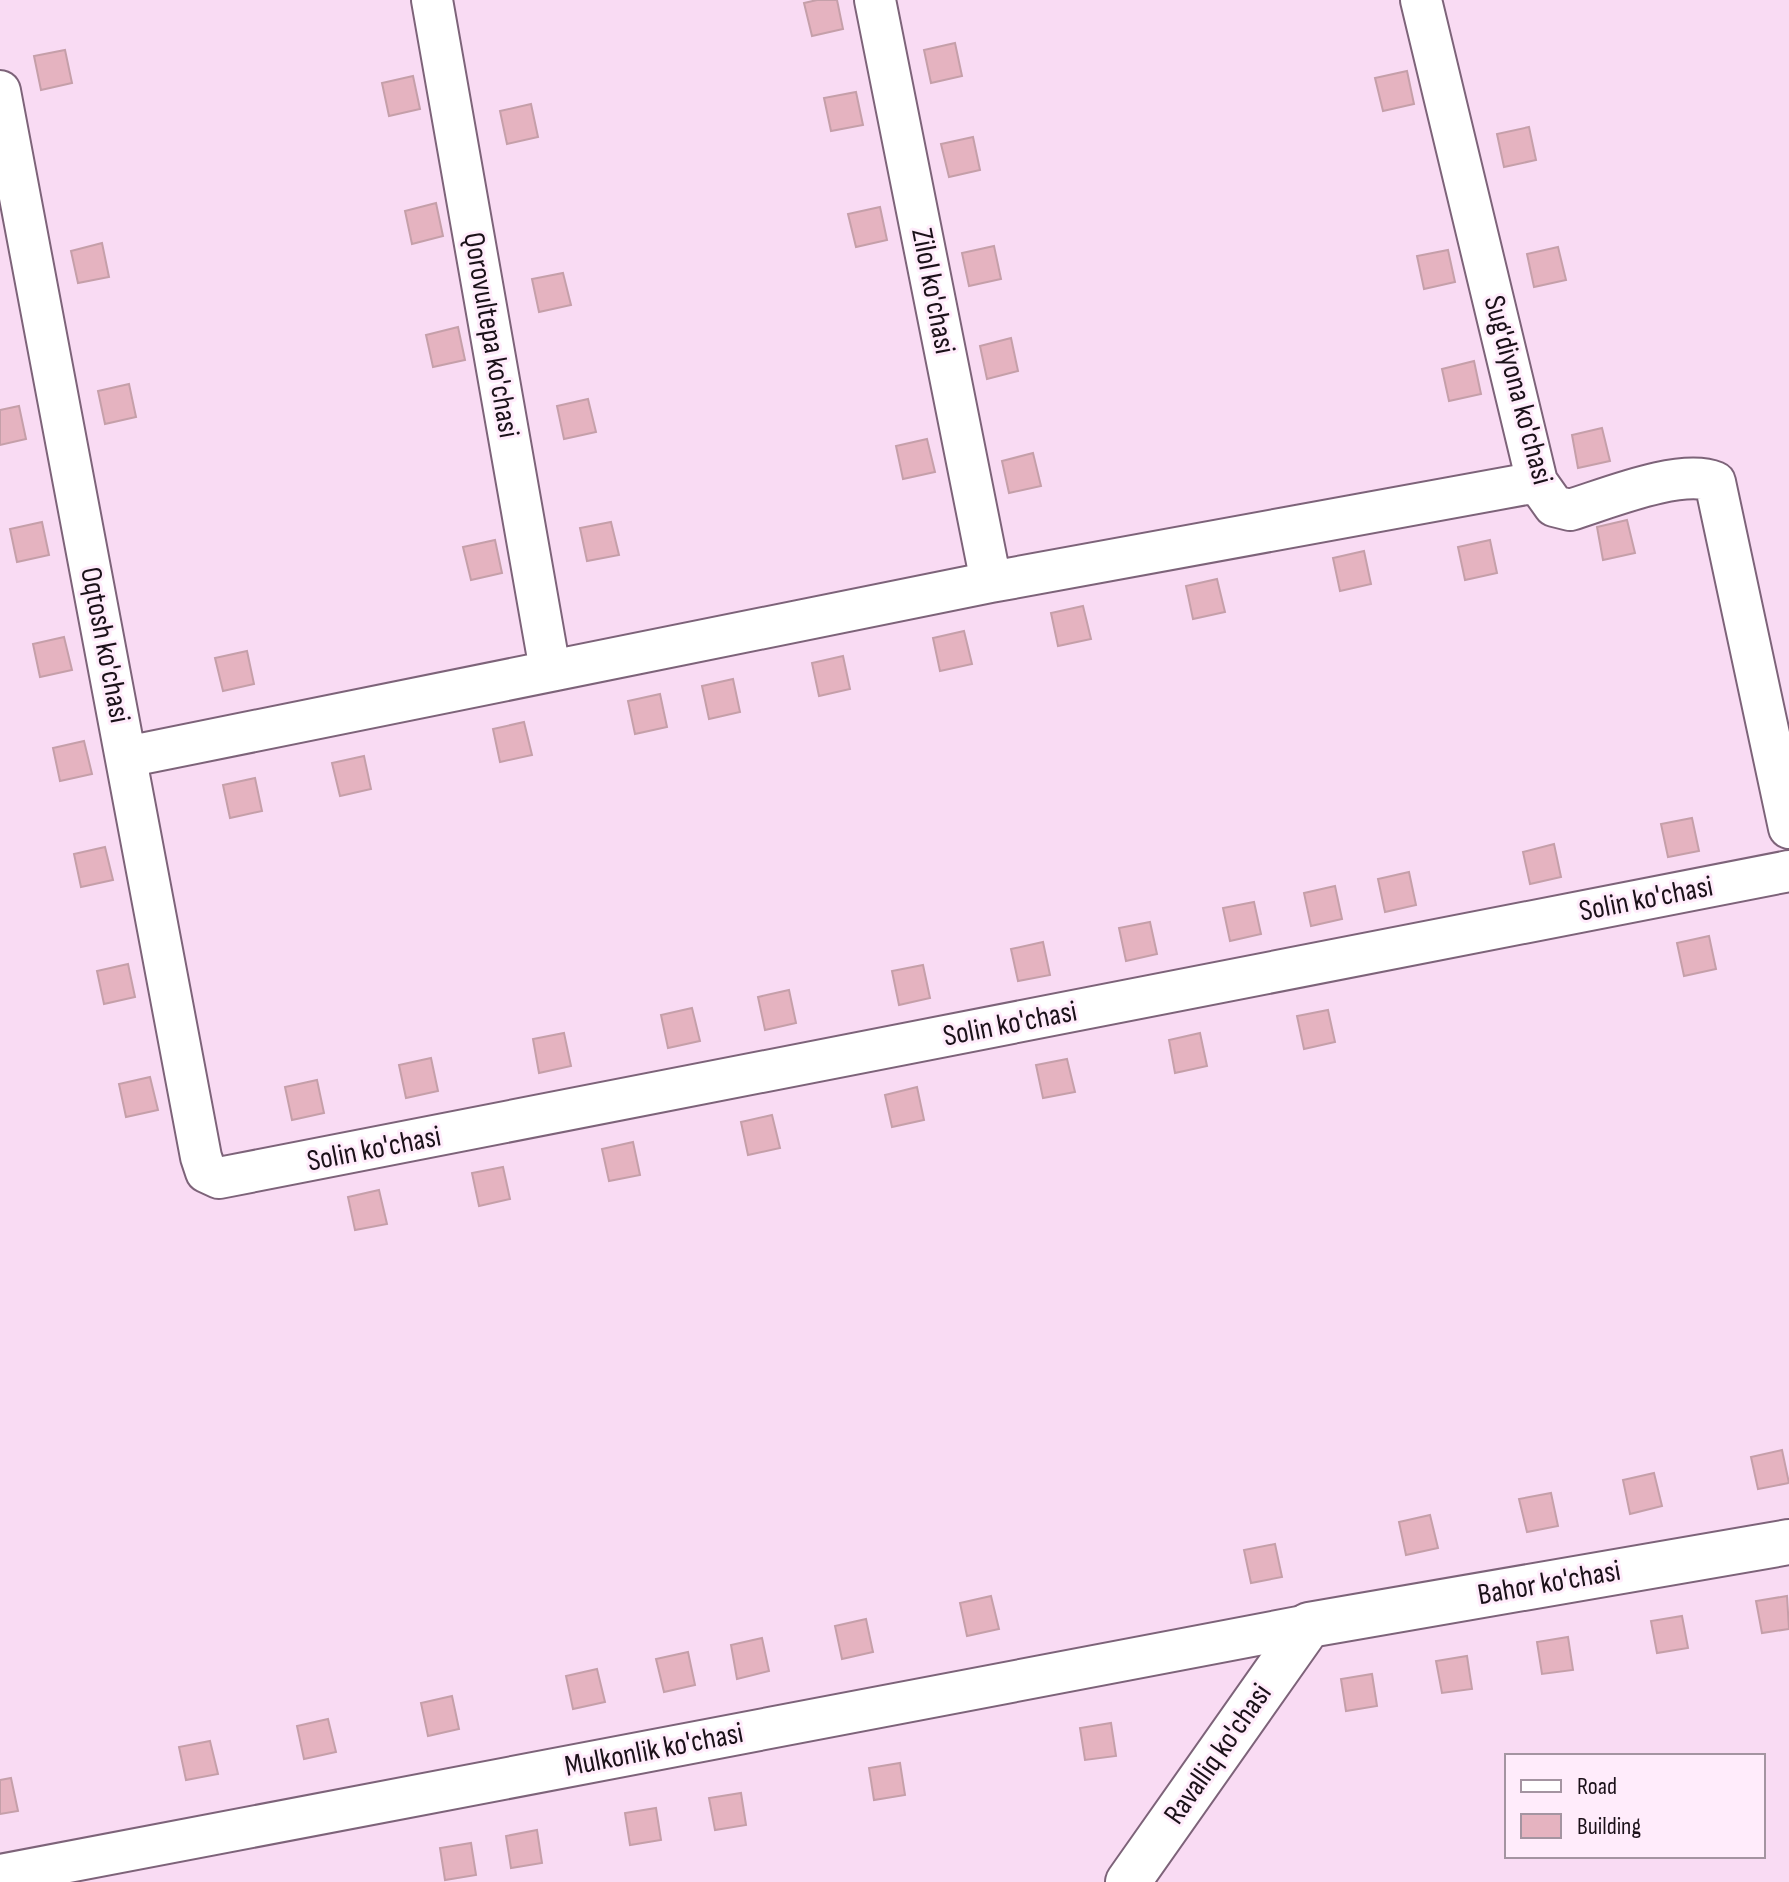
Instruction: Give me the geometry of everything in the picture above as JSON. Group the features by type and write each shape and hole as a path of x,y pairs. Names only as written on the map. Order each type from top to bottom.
{"street":[{"name":"Qorovultepa ko'chasi","path":"432,0 550,670"},
{"name":"Zilol ko'chasi","path":"875,0 991,582"},
{"name":"Sug'diyona ko'chasi","path":"1421,0 1537,482 1554,506 1570,510 1680,478 1702,477 1715,482 1789,828"},
{"name":"Oqtosh ko'chasi","path":"0,91 201,1157 206,1172 219,1178 231,1177"},
{"path":"126,757 991,582 1537,482"},
{"name":"Solin ko'chasi","path":"231,1177 1789,871"},
{"name":"Bahor ko'chasi","path":"1309,1625 1789,1542"},
{"name":"Mulkonlik ko'chasi","path":"0,1875 1309,1625"},
{"name":"Ravalliq ko'chasi","path":"1128,1882 1309,1625"}],"building":[{"path":"837,0 843,29 812,36 804,3"},
{"path":"955,43 962,76 931,83 924,50"},
{"path":"65,50 72,83 41,90 34,56"},
{"path":"1407,71 1414,104 1383,111 1375,78"},
{"path":"413,76 420,109 389,116 382,83"},
{"path":"856,92 863,125 831,131 824,98"},
{"path":"531,104 538,137 507,144 500,111"},
{"path":"1529,127 1536,160 1504,167 1497,134"},
{"path":"973,137 980,170 949,177 941,144"},
{"path":"436,203 443,236 412,244 405,211"},
{"path":"880,207 887,240 856,247 848,214"},
{"path":"102,243 109,277 78,283 71,251"},
{"path":"994,246 1001,279 969,286 962,253"},
{"path":"1558,247 1566,280 1534,287 1527,254"},
{"path":"1448,250 1455,282 1424,289 1417,256"},
{"path":"563,273 571,305 539,312 532,279"},
{"path":"458,327 465,360 433,367 426,335"},
{"path":"1011,338 1018,371 987,379 980,346"},
{"path":"1474,361 1481,394 1449,401 1442,369"},
{"path":"129,384 136,417 105,424 98,391"},
{"path":"588,399 596,432 564,439 557,406"},
{"path":"19,406 26,439 0,445 0,410"},
{"path":"1602,428 1610,461 1578,468 1572,435"},
{"path":"927,439 935,472 903,479 896,446"},
{"path":"1033,453 1041,486 1009,493 1002,461"},
{"path":"1627,520 1635,553 1603,560 1597,527"},
{"path":"42,522 49,555 17,562 10,529"},
{"path":"611,522 619,555 587,561 580,528"},
{"path":"495,540 502,573 471,580 463,547"},
{"path":"1490,540 1497,573 1465,580 1458,547"},
{"path":"1364,551 1371,584 1340,591 1333,558"},
{"path":"1217,579 1225,612 1193,619 1186,586"},
{"path":"1083,606 1091,639 1058,646 1051,613"},
{"path":"964,631 972,664 940,671 933,638"},
{"path":"64,637 72,670 40,677 33,644"},
{"path":"247,651 254,684 223,691 215,658"},
{"path":"843,656 850,689 819,696 812,663"},
{"path":"733,679 740,712 709,719 702,686"},
{"path":"660,694 667,727 635,734 628,701"},
{"path":"524,722 532,755 500,762 493,729"},
{"path":"84,741 92,774 60,781 53,748"},
{"path":"364,756 371,789 340,796 332,763"},
{"path":"255,778 262,811 230,818 223,785"},
{"path":"1692,818 1699,851 1668,857 1661,824"},
{"path":"1554,844 1561,877 1530,884 1523,852"},
{"path":"105,847 113,880 81,887 74,854"},
{"path":"1409,872 1416,905 1385,912 1378,879"},
{"path":"1335,886 1342,919 1311,926 1304,893"},
{"path":"1254,902 1261,934 1230,941 1223,908"},
{"path":"1150,922 1157,954 1126,961 1119,928"},
{"path":"1709,936 1716,969 1684,976 1677,943"},
{"path":"1043,942 1050,975 1018,981 1011,949"},
{"path":"128,964 135,997 104,1004 97,971"},
{"path":"923,965 930,998 899,1005 892,971"},
{"path":"789,990 796,1023 765,1030 758,997"},
{"path":"692,1008 700,1041 668,1048 661,1015"},
{"path":"1328,1010 1335,1042 1304,1049 1297,1016"},
{"path":"564,1033 571,1066 539,1073 533,1039"},
{"path":"1200,1033 1207,1066 1175,1073 1169,1040"},
{"path":"431,1058 438,1091 406,1098 399,1065"},
{"path":"1067,1059 1075,1092 1043,1098 1036,1065"},
{"path":"150,1077 158,1110 126,1117 119,1084"},
{"path":"317,1080 324,1113 292,1120 285,1087"},
{"path":"917,1087 924,1120 892,1127 885,1095"},
{"path":"772,1115 780,1148 748,1155 741,1122"},
{"path":"633,1142 640,1175 609,1181 602,1149"},
{"path":"503,1167 510,1199 479,1206 472,1173"},
{"path":"379,1190 387,1224 355,1230 348,1197"},
{"path":"1782,1450 1789,1483 1758,1489 1751,1457"},
{"path":"1654,1473 1662,1506 1630,1514 1623,1480"},
{"path":"1551,1493 1558,1526 1527,1532 1519,1499"},
{"path":"1430,1515 1438,1548 1406,1555 1399,1522"},
{"path":"1275,1544 1282,1577 1251,1583 1244,1550"},
{"path":"991,1596 999,1629 967,1636 960,1603"},
{"path":"1787,1596 1789,1629 1762,1633 1756,1601"},
{"path":"1682,1616 1688,1648 1657,1653 1651,1621"},
{"path":"866,1619 873,1652 842,1659 835,1626"},
{"path":"1568,1637 1573,1670 1542,1674 1537,1642"},
{"path":"762,1638 769,1671 737,1679 731,1645"},
{"path":"688,1652 695,1685 664,1692 656,1659"},
{"path":"1467,1656 1472,1689 1442,1693 1436,1661"},
{"path":"597,1669 605,1702 573,1709 566,1676"},
{"path":"1372,1674 1377,1706 1346,1711 1341,1679"},
{"path":"452,1696 459,1729 428,1736 421,1703"},
{"path":"328,1719 336,1752 304,1759 297,1726"},
{"path":"1111,1723 1116,1756 1085,1760 1080,1728"},
{"path":"210,1741 218,1774 186,1780 179,1747"},
{"path":"900,1763 905,1795 874,1800 869,1768"},
{"path":"11,1778 18,1811 0,1814 0,1780"},
{"path":"741,1793 746,1825 715,1830 709,1798"},
{"path":"656,1808 661,1840 630,1845 625,1813"},
{"path":"537,1830 542,1863 511,1868 506,1836"},
{"path":"471,1843 476,1875 445,1880 440,1848"}]}
